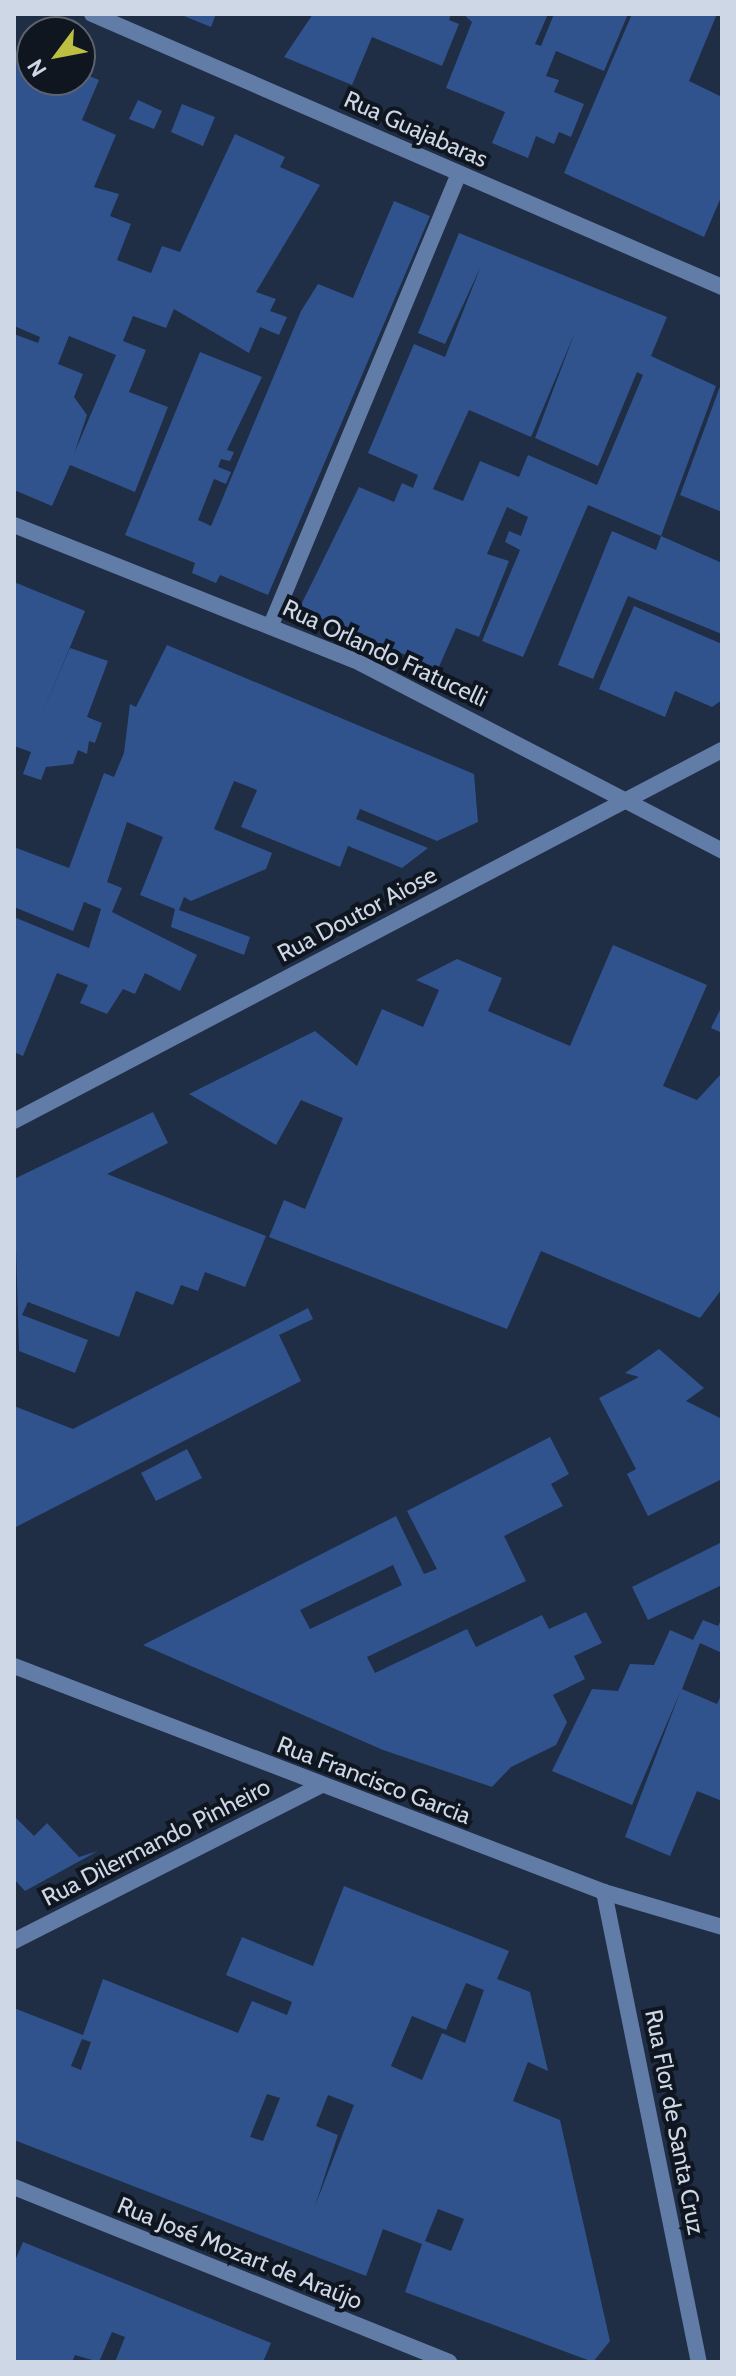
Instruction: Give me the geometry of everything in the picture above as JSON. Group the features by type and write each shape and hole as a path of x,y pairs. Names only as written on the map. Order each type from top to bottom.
{"street":[{"name":"Rua Guajabaras","path":"92,14 722,287"},
{"path":"271,625 459,174"},
{"name":"Rua Orlando Fratucelli","path":"14,525 271,625 374,670 623,803 722,851"},
{"name":"Rua Doutor Aiose","path":"14,1121 722,750"},
{"name":"Rua Francisco Garcia","path":"14,1666 320,1786 604,1892 718,1921"},
{"name":"Rua Dilermando Pinheiro","path":"14,1941 320,1786"},
{"name":"Rua Flor de Santa Cruz","path":"604,1892 699,2362"},
{"name":"Rua José Mozart de Araújo","path":"14,2187 449,2362"}],"building":[{"path":"179,14 216,14 211,27"},
{"path":"313,14 451,14 449,20 459,24 442,66 372,37 352,85 284,57"},
{"path":"463,14 548,14 535,44 541,46 554,14 628,14 604,71 556,51 546,76 559,80 554,92 584,104 571,137 559,132 554,144 536,136 528,158 492,143 505,112 446,88 472,22"},
{"path":"632,14 717,14 689,81 722,97 722,195 704,237 564,173"},
{"path":"14,51 16,96 92,96 82,120 116,135 94,187 119,194 110,216 131,224 117,260 151,273 162,246 180,252 235,134 285,157 280,167 320,185 256,292 276,299 270,311 287,317 279,335 260,327 249,353 174,309 166,328 133,316 123,341 146,350 129,392 168,407 135,492 70,465 52,506 14,490 14,334 38,343 40,337 14,326","holes":["69,336 116,355 74,454 87,415 74,397 83,374 58,364"]},
{"path":"138,100 162,111 154,129 129,119"},
{"path":"182,104 215,117 203,146 171,132"},
{"path":"394,201 430,216 268,595 220,575 216,583 192,573 195,563 125,535 200,352 262,377 227,450 234,452 230,461 221,459 218,467 231,472 226,484 214,479 198,520 211,526 301,311 318,284 353,298"},
{"path":"459,233 667,317 651,356 716,386 661,536 588,505 523,657 482,641 520,550 505,542 509,531 521,536 528,517 507,507 487,554 509,561 479,637 456,628 438,669 299,609 359,487 394,502 402,483 413,488 418,475 368,453 414,344 445,357 481,266 445,344 418,333","holes":["575,332 535,438 598,466 637,372 643,375 597,485 528,455 519,477 480,461 463,501 433,489 469,410 531,437"]},
{"path":"722,381 722,512 680,495"},
{"path":"612,531 656,550 661,536 722,563 722,634 628,596 593,679 558,665"},
{"path":"14,582 85,611 40,719 70,648 108,661 87,717 102,723 95,743 89,741 87,754 78,750 73,764 46,767 41,780 23,774 31,752 14,746"},
{"path":"634,606 722,644 722,700 712,707 675,691 665,717 599,689"},
{"path":"167,645 474,774 478,822 437,841 360,809 356,819 428,848 402,868 348,846 340,867 241,827 257,790 234,781 214,829 272,853 266,869 191,901 184,897 179,910 250,937 244,955 171,927 175,909 140,895 163,837 127,822 107,882 122,888 112,912 197,955 180,991 145,973 135,994 123,989 107,1014 80,1003 88,985 57,973 23,1056 14,1052 14,917 89,948 101,909 84,902 73,931 14,907 14,847 69,868 104,773 114,777 124,753 130,704 136,707"},
{"path":"613,945 707,985 663,1086 697,1100 722,1073 722,1289 700,1318 541,1251 507,1329 269,1237 284,1200 305,1209 343,1118 301,1100 276,1145 189,1094 315,1031 357,1066 382,1009 423,1027 439,990 416,980 457,959 502,978 488,1011 570,1046"},
{"path":"722,1006 722,1033 711,1028"},
{"path":"153,1112 168,1143 107,1174 266,1236 245,1287 205,1272 198,1291 181,1285 173,1305 136,1291 119,1337 28,1302 22,1315 88,1340 75,1373 19,1351 14,1179"},
{"path":"308,1308 313,1319 279,1335 301,1381 14,1528 14,1406 73,1429"},
{"path":"659,1349 704,1388 686,1401 722,1419 722,1479 648,1516 627,1474 636,1469 599,1398 639,1377 625,1373"},
{"path":"550,1437 569,1474 551,1484 563,1506 504,1536 526,1581 367,1657 375,1673 467,1629 476,1647 542,1615 549,1629 586,1612 602,1643 574,1656 585,1679 553,1695 567,1722 556,1745 511,1767 492,1787 383,1750 143,1645 396,1516 424,1574 437,1569 407,1511","holes":["393,1565 402,1585 310,1629 300,1610"]},
{"path":"187,1449 202,1478 156,1501 141,1473"},
{"path":"722,1542 722,1585 648,1620 632,1587"},
{"path":"722,1618 722,1653 700,1643 682,1689 717,1704 722,1693 722,1801 697,1791 670,1856 625,1837 681,1690 632,1805 552,1771 592,1689 618,1691 630,1664 654,1665 670,1630 693,1640 703,1620 718,1626"},
{"path":"14,1816 34,1836 47,1823 79,1857 98,1851 25,1891 14,1879"},
{"path":"344,1886 509,1951 497,1979 530,1992 548,2071 528,2062 513,2101 560,2120 610,2341 593,2362 405,2292 422,2244 383,2229 366,2276 14,2140 14,2008 83,2035 103,1979 238,2033 252,2001 287,2015 292,2002 226,1975 242,1937 313,1966","holes":["466,1983 484,1990 465,2043 442,2033 422,2080 391,2066 412,2016 446,2030","82,2039 91,2042 81,2070 71,2066","267,2094 280,2098 263,2141 250,2137","328,2095 354,2105 315,2206 338,2135 316,2126","438,2209 464,2219 451,2251 425,2241"]},
{"path":"23,2242 271,2343 263,2362 115,2362 125,2337 112,2332 99,2362 75,2355 72,2362 14,2362 14,2263"}]}
